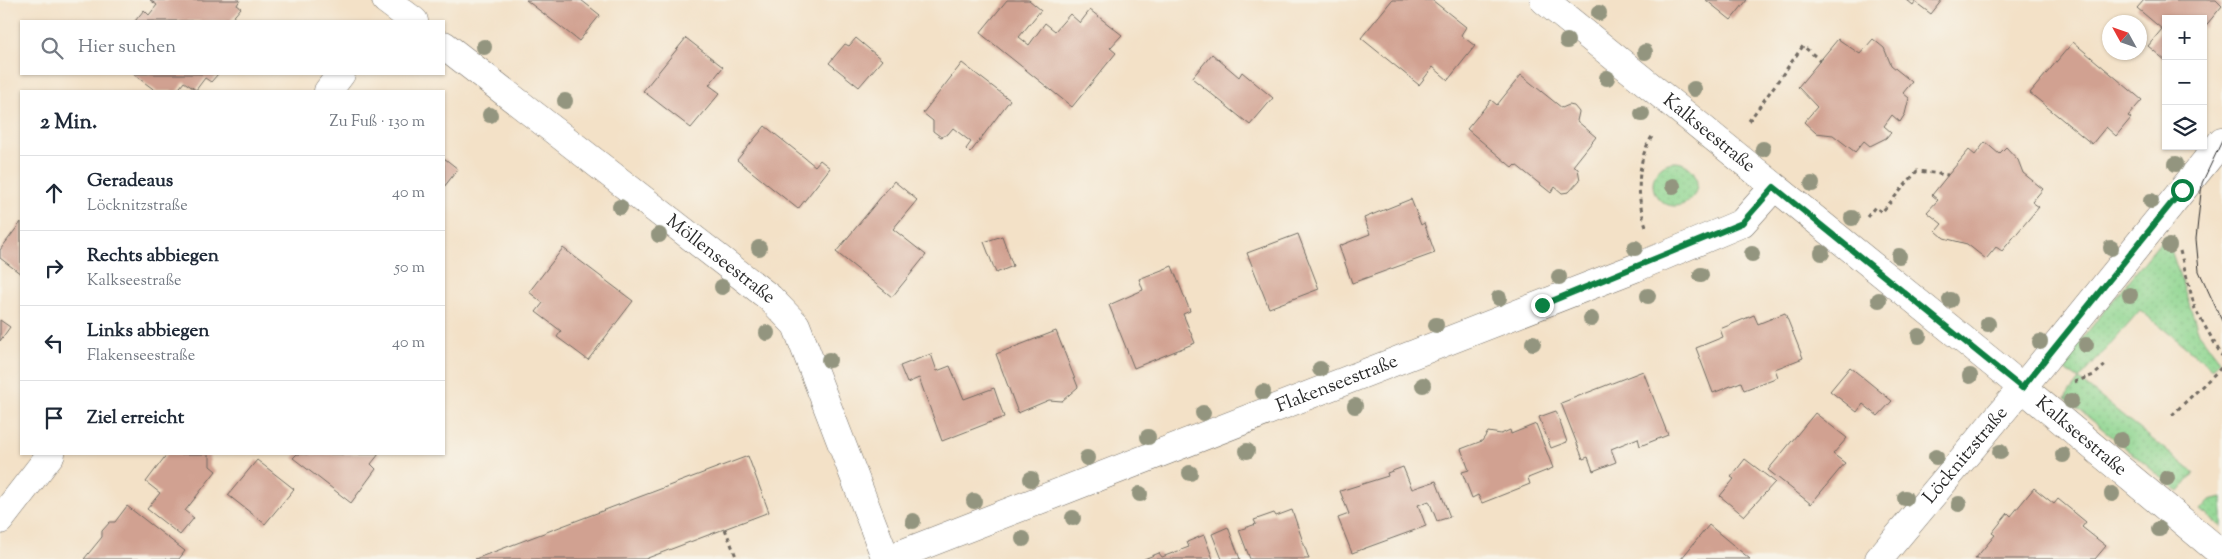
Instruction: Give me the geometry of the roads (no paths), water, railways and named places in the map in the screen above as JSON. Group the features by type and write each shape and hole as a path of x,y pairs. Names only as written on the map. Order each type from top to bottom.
{"street":[{"name":"Kalkseestraße","path":"1544,0 2022,388 2222,554"},
{"name":"Möllenseestraße","path":"445,45 770,298 796,325 887,559"},
{"path":"329,90 340,75"},
{"name":"Löcknitzstraße","path":"1879,559 2022,388 2222,141"},
{"name":"Flakenseestraße","path":"887,559 1636,268 1742,223 1774,187"},
{"path":"0,520 50,455"}],"tram line":[{"path":"2222,141 2202,183 2196,239 2199,271 2222,321"}]}
